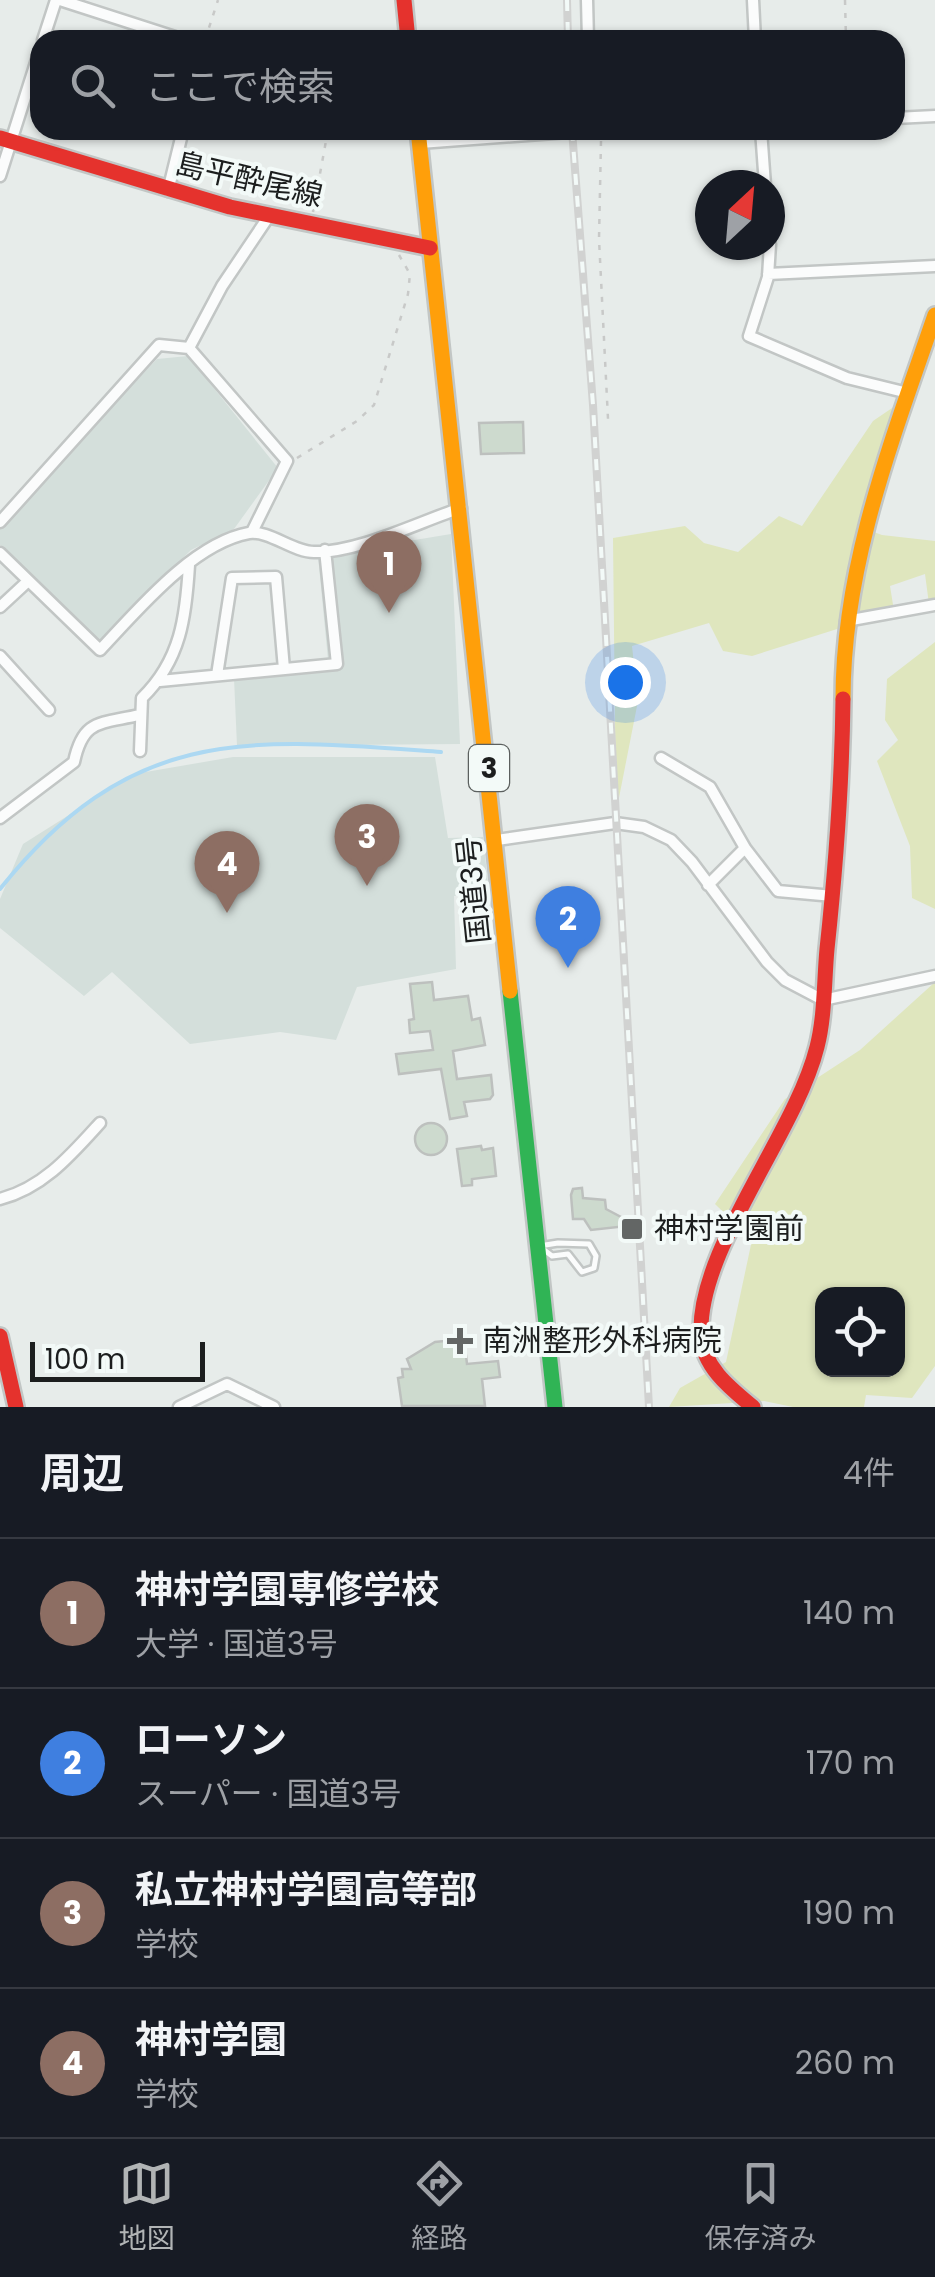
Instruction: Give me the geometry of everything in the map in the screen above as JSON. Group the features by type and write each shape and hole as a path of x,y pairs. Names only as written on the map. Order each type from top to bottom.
{"main road":[{"path":"404,0 407,30"},
{"name":"島平酔尾線","path":"6,140 168,191 430,248"},
{"name":"国道3号","path":"419,140 555,1407"},
{"path":"752,1407 733,1391 706,1356 706,1311 728,1238 806,1083 824,1000 842,799 846,621 860,546 935,314"},
{"path":"0,1336 16,1407"}],"street":[{"path":"47,30 58,0 155,30"},
{"path":"587,0 588,30"},
{"path":"753,0 754,30"},
{"path":"0,176 6,140 30,76"},
{"path":"905,118 935,116"},
{"path":"168,191 181,140"},
{"path":"763,140 764,170"},
{"path":"189,348 222,286 269,216"},
{"path":"769,260 749,336 847,378 908,394"},
{"path":"768,274 935,266"},
{"path":"0,522 159,345 189,348 287,464 262,504 252,532 189,564 162,585 100,650 0,554"},
{"path":"252,532 312,552 460,508"},
{"path":"160,681 337,664 325,550"},
{"path":"140,751 142,698 172,662 186,618 189,564"},
{"path":"217,675 232,578 276,577 284,669"},
{"path":"0,608 27,582"},
{"path":"846,621 935,605"},
{"path":"0,656 50,710"},
{"path":"0,818 74,762 79,738 88,727 139,715"},
{"path":"660,758 710,787 745,848 778,891 833,896"},
{"path":"497,840 615,823 644,827 671,840 784,980 824,1000 935,976"},
{"path":"708,885 745,848"},
{"path":"0,1200 20,1194 47,1177 100,1123"},
{"path":"178,1407 227,1384 274,1407"}],"lane":[{"path":"589,1244 596,1256 594,1268 582,1272 568,1254 552,1256 539,1246 589,1244"}],"path":[{"path":"208,30 218,0"},
{"path":"845,0 846,30"},
{"path":"310,224 326,140"},
{"path":"594,140 608,419"},
{"path":"287,464 357,421 374,404 408,294 410,274 391,240"}],"shaded area":[{"path":"188,356 278,468 234,529 191,550 99,642 0,545 0,525 157,359"},
{"path":"451,534 460,744 237,746 234,678 329,670 318,556"},
{"path":"233,757 435,757 448,838 483,837 489,893 454,896 456,969 357,987 336,1040 280,1032 190,1044 112,972 84,996 0,928 0,899 23,844 134,774"}],"green space":[{"path":"895,406 857,526 882,535 935,541 935,603 929,604 925,574 890,586 894,611 752,656 723,651 709,623 632,646 638,701 616,813 613,538 685,526 704,543 738,552 779,516 802,526 873,421"},
{"path":"935,642 935,909 912,898 910,846 877,761 898,740 885,720 887,679"},
{"path":"935,982 935,1366 912,1398 866,1395 864,1407 793,1407 764,1401 669,1407 680,1388 726,1362 752,1240 715,1204 785,1099 860,1050"}],"building":[{"path":"523,422 524,453 481,454 479,423"},
{"path":"432,982 434,1000 468,996 472,1020 480,1018 485,1045 453,1051 457,1079 491,1075 493,1095 490,1099 464,1102 467,1116 450,1119 441,1069 399,1074 396,1054 433,1050 430,1031 410,1033 409,1020 414,1019 410,984"},
{"path":"431,1123 443,1127 447,1139 443,1151 431,1155 419,1151 415,1139 419,1127"},
{"path":"481,1146 482,1150 493,1148 496,1176 472,1179 472,1185 462,1186 457,1149"},
{"path":"582,1188 583,1198 605,1200 606,1209 636,1225 591,1230 584,1219 573,1219 571,1195 573,1189"},
{"path":"464,1339 467,1364 498,1361 500,1377 482,1379 485,1406 402,1406 398,1378 403,1377 402,1369 411,1369 407,1359 435,1342"}],"waterway":[{"path":"0,889 49,835 98,796 147,769 198,753 252,745 310,744 441,752"}],"railway":[{"path":"567,0 568,30"},
{"path":"573,140 593,405 649,1407"}],"traffic: fast":[{"path":"510,991 555,1407"}],"traffic: slow":[{"path":"419,140 510,991"},
{"path":"843,699 845,649 861,552 887,456 935,315"}],"traffic: jam":[{"path":"404,0 407,30"},
{"path":"0,138 230,207 430,248"},
{"path":"753,1407 719,1376 707,1357 701,1335 704,1302 730,1229 789,1117 817,1047 836,855 843,699"},
{"path":"0,1336 16,1407"}],"place":[{"name":"神村学園専修学校","path":"389,613"},
{"name":"私立神村学園高等部","path":"367,886"},
{"name":"神村学園","path":"227,913"},
{"name":"ローソン","path":"568,968"},
{"name":"神村学園前","path":"632,1229"},
{"name":"南洲整形外科病院","path":"460,1341"}]}
